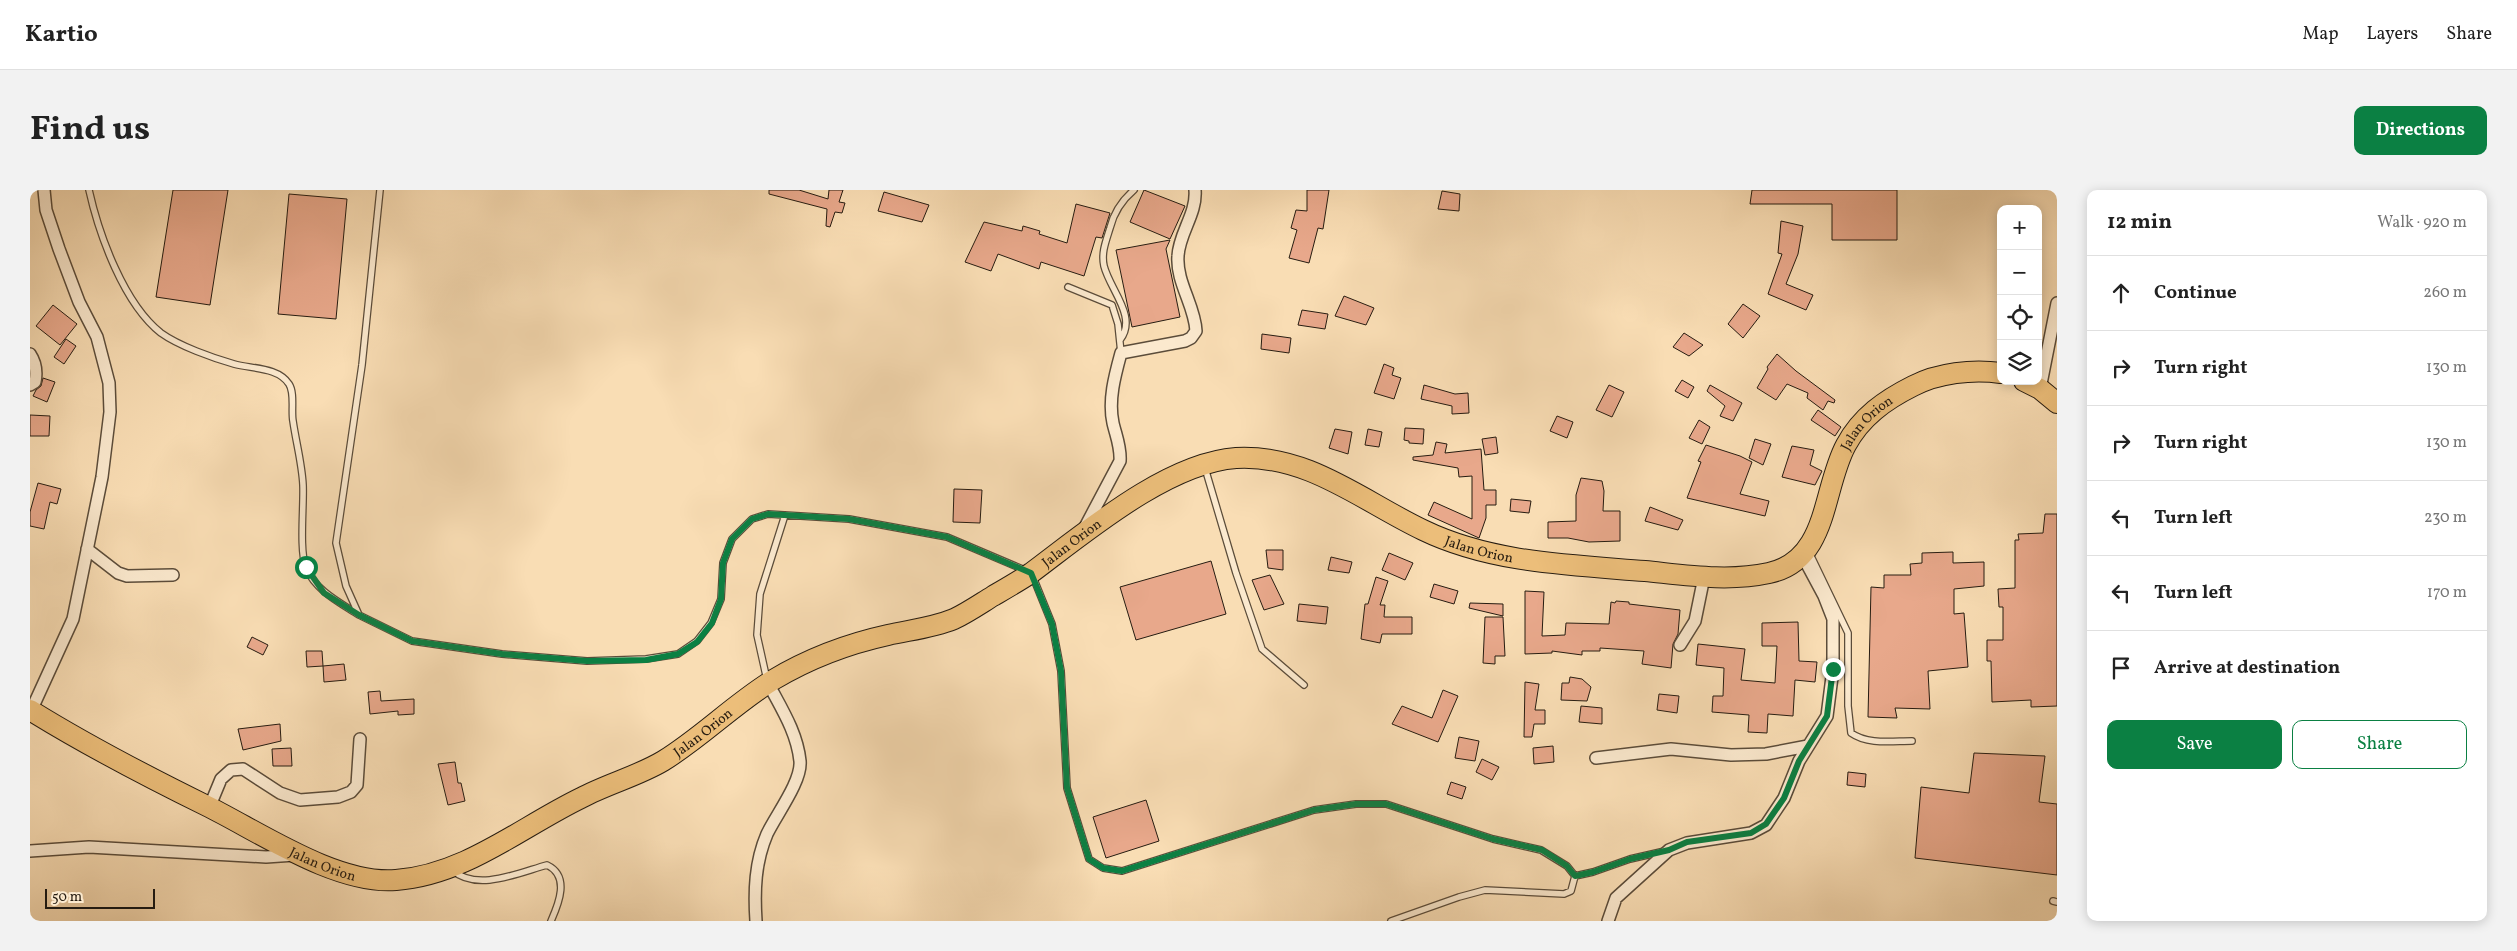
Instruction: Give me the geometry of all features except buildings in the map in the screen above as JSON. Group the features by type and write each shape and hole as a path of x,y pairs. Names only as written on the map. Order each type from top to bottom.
{"highway":[{"name":"Jalan Orion","path":"31,710 107,756 300,855 337,870 365,878 392,881 450,869 578,798 663,761 768,683 811,659 886,635 928,628 956,618 1031,573 1082,533 1150,490 1178,475 1204,465 1235,458 1290,463 1320,474 1423,530 1480,552 1571,565 1704,577 1771,573 1792,565 1805,551 1827,508 1834,475 1843,451 1867,416 1899,393 1924,380 1963,372 1997,373"},
{"path":"2032,385 2057,403"}],"street":[{"path":"31,710 73,619 102,477 110,412 109,383 97,337 79,302 59,250 46,210 44,190"},
{"path":"1082,533 1120,461 1120,452 1112,421 1112,401 1114,379 1120,353 1185,341 1191,338 1196,331 1177,259 1179,245 1192,214 1195,190"},
{"path":"2042,352 2057,303"},
{"path":"30,354 34,361 37,376 35,382 30,385"},
{"path":"87,549 118,573 128,576 173,575"},
{"path":"1608,921 1616,898 1669,850 1687,842 1751,833 1766,824 1784,798 1799,761 1827,716 1834,643 1833,619 1805,551"},
{"path":"1680,645 1695,620 1704,577"},
{"path":"756,921 754,900 757,864 767,835 794,782 800,763 794,735 768,683"},
{"path":"209,808 221,779 230,770 243,769 280,793 300,800 338,797 351,792 357,785 360,739"},
{"path":"1596,758 1670,749 1731,755 1766,754 1808,746"},
{"path":"30,851 89,847 266,857 300,855"}],"lane":[{"path":"89,190 110,257 133,302 162,333 209,355 235,364 270,371 283,377 291,386 292,417 303,483 303,541 306,567 324,593 359,615 412,641 502,654 587,661 646,660 678,654 697,642 712,623 721,599 723,563 732,539 752,519 768,514 849,519 947,537 1031,573 1052,624 1061,671 1067,788 1089,859 1103,868 1122,871 1314,810 1356,804 1386,804 1493,839 1542,850 1567,866 1575,876"},
{"path":"359,615 346,586 336,543 362,366 380,190"},
{"path":"1120,340 1125,333 1127,324 1124,312 1106,272 1103,255 1113,216 1124,198 1134,190"},
{"path":"1068,287 1112,305 1118,324 1120,353"},
{"path":"1204,465 1236,573 1262,650 1304,685"},
{"path":"768,683 757,635 760,594 785,515"},
{"path":"1805,551 1848,633 1848,706 1851,733 1858,738 1870,741 1912,741"},
{"path":"1575,876 1630,859 1669,850"},
{"path":"450,869 460,877 488,880 547,865 553,868 559,877 561,889 552,921"},
{"path":"1391,921 1459,896 1485,890 1564,894 1571,891 1575,876"}],"route":[{"path":"306,567 324,593 359,615 412,641 502,654 587,661 646,660 678,654 697,642 712,623 721,599 723,563 732,539 752,519 768,514 849,519 947,537 1031,573 1052,624 1061,671 1067,788 1089,859 1103,868 1122,871 1314,810 1356,804 1386,804 1493,839 1542,850 1567,866 1575,876 1630,859 1669,850 1687,842 1751,833 1766,824 1784,798 1799,761 1827,716 1833,669"}]}
